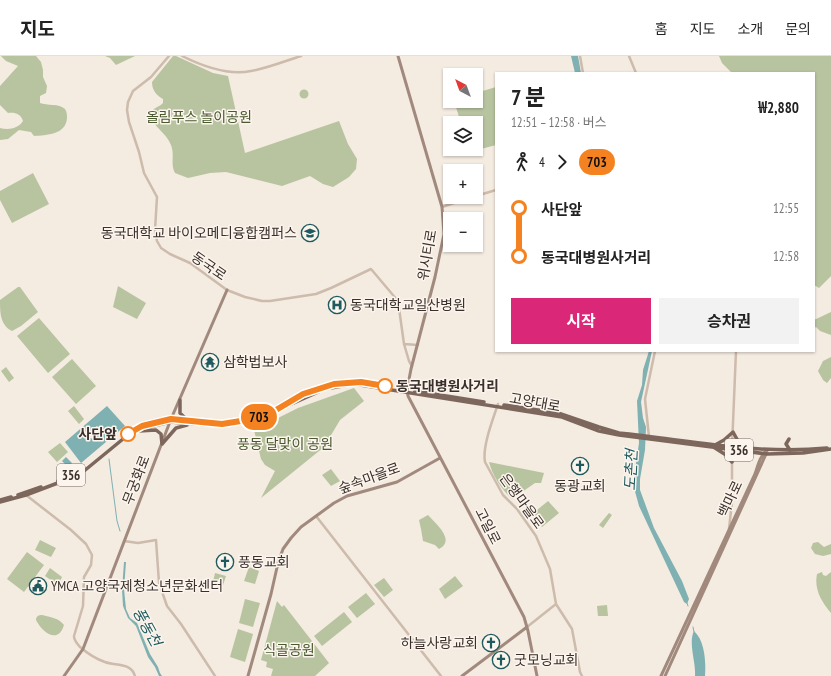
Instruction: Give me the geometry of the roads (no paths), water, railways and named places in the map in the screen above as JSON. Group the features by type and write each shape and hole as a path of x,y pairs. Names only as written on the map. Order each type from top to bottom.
{"main road":[{"name":"위시티로","path":"398,56 442,207 444,234 407,391"},
{"name":"무궁화로","path":"64,676 83,649 171,421 227,290"},
{"name":"고양대로","path":"25,494 82,470 115,442 135,430 148,425 171,421 223,426 258,419 317,392 334,387 362,385 558,413 603,429 648,437"},
{"name":"고일로","path":"407,391 440,458 518,604 527,627 537,676"},
{"path":"180,400 180,414 196,423"},
{"name":"고양대로","path":"0,501 71,478 84,471 119,441 136,431 152,425 171,421"},
{"path":"162,444 177,427 196,423"},
{"path":"136,431 156,430 161,434 162,444"},
{"path":"732,462 726,455 714,446 733,432 738,441 747,449"},
{"name":"356","path":"648,437 766,452 803,453 831,448"},
{"path":"789,439 786,444 790,450"},
{"name":"356","path":"732,448 766,452 831,448"},
{"name":"백마로","path":"661,676 766,452"},
{"name":"백마로","path":"665,676 766,452"},
{"name":"숲속마을로","path":"248,676 278,563 283,549 291,538 316,516 347,496 396,482 440,458"},
{"path":"462,676 527,627"}],"street":[{"name":"동국로","path":"169,56 151,77 133,91 127,106 128,122 139,152 144,173 157,197 155,221 156,238 161,248 190,263 227,290 245,297 270,301 323,292 371,269 398,301 404,344 412,366"},
{"path":"182,56 210,67 238,72 250,71 301,56"},
{"path":"580,56 583,72"},
{"path":"629,56 636,72"},
{"path":"483,194 495,190"},
{"path":"442,207 451,204"},
{"path":"404,344 418,345"},
{"path":"648,437 645,399 654,352"},
{"path":"730,533 736,352"},
{"name":"은행마을로","path":"498,405 485,448 485,462 503,495 517,509 536,536 550,569 556,604 572,629 582,676"},
{"path":"25,494 80,538 92,555 91,565 84,577 83,606 73,637 74,640 83,649 105,662 127,667 135,676"},
{"path":"316,516 441,676"},
{"path":"124,541 138,543 156,540 159,583 167,606 181,624 215,676"},
{"path":"527,627 556,604"}],"water":[{"path":"571,56 578,56 581,72 575,72"},
{"path":"649,352 652,352 641,402 646,427 640,490 654,528 682,581 689,599 687,604 684,602 639,506 633,484 639,443 637,401 642,385 643,370"},
{"path":"107,406 125,426 81,463 65,442","holes":["97,426 101,429 101,432 93,439 87,437 87,433"]},
{"path":"66,457 72,463 65,470 63,468 66,465 62,461"},
{"path":"124,562 126,562 124,589 126,609 130,618 137,623 150,654 162,676 159,676 148,657 136,626 128,618 123,606 122,590"},
{"path":"694,631 698,635 703,646 705,676 695,676 692,647 692,636"}],"waterway":[{"name":"풍동천","path":"109,459 117,521 120,531"},
{"name":"도촌천","path":"693,627 694,632"}],"place":[{"name":"동국대학교 바이오메디융합캠퍼스","path":"310,233"},
{"name":"동국대학교일산병원","path":"337,305"},
{"name":"삼학법보사","path":"210,362"},
{"name":"동국대병원사거리","path":"385,386"},
{"name":"사단앞","path":"128,434"},
{"name":"동광교회","path":"580,466"},
{"name":"풍동교회","path":"225,562"},
{"name":"YMCA 고양국제청소년문화센터","path":"38,586"},
{"name":"하늘사랑교회","path":"491,643"},
{"name":"굿모닝교회","path":"501,660"}],"park label":[{"name":"올림푸스 놀이공원","path":"199,117"},
{"name":"풍동 달맞이 공원","path":"285,444"},
{"name":"식골공원","path":"289,650"}]}
